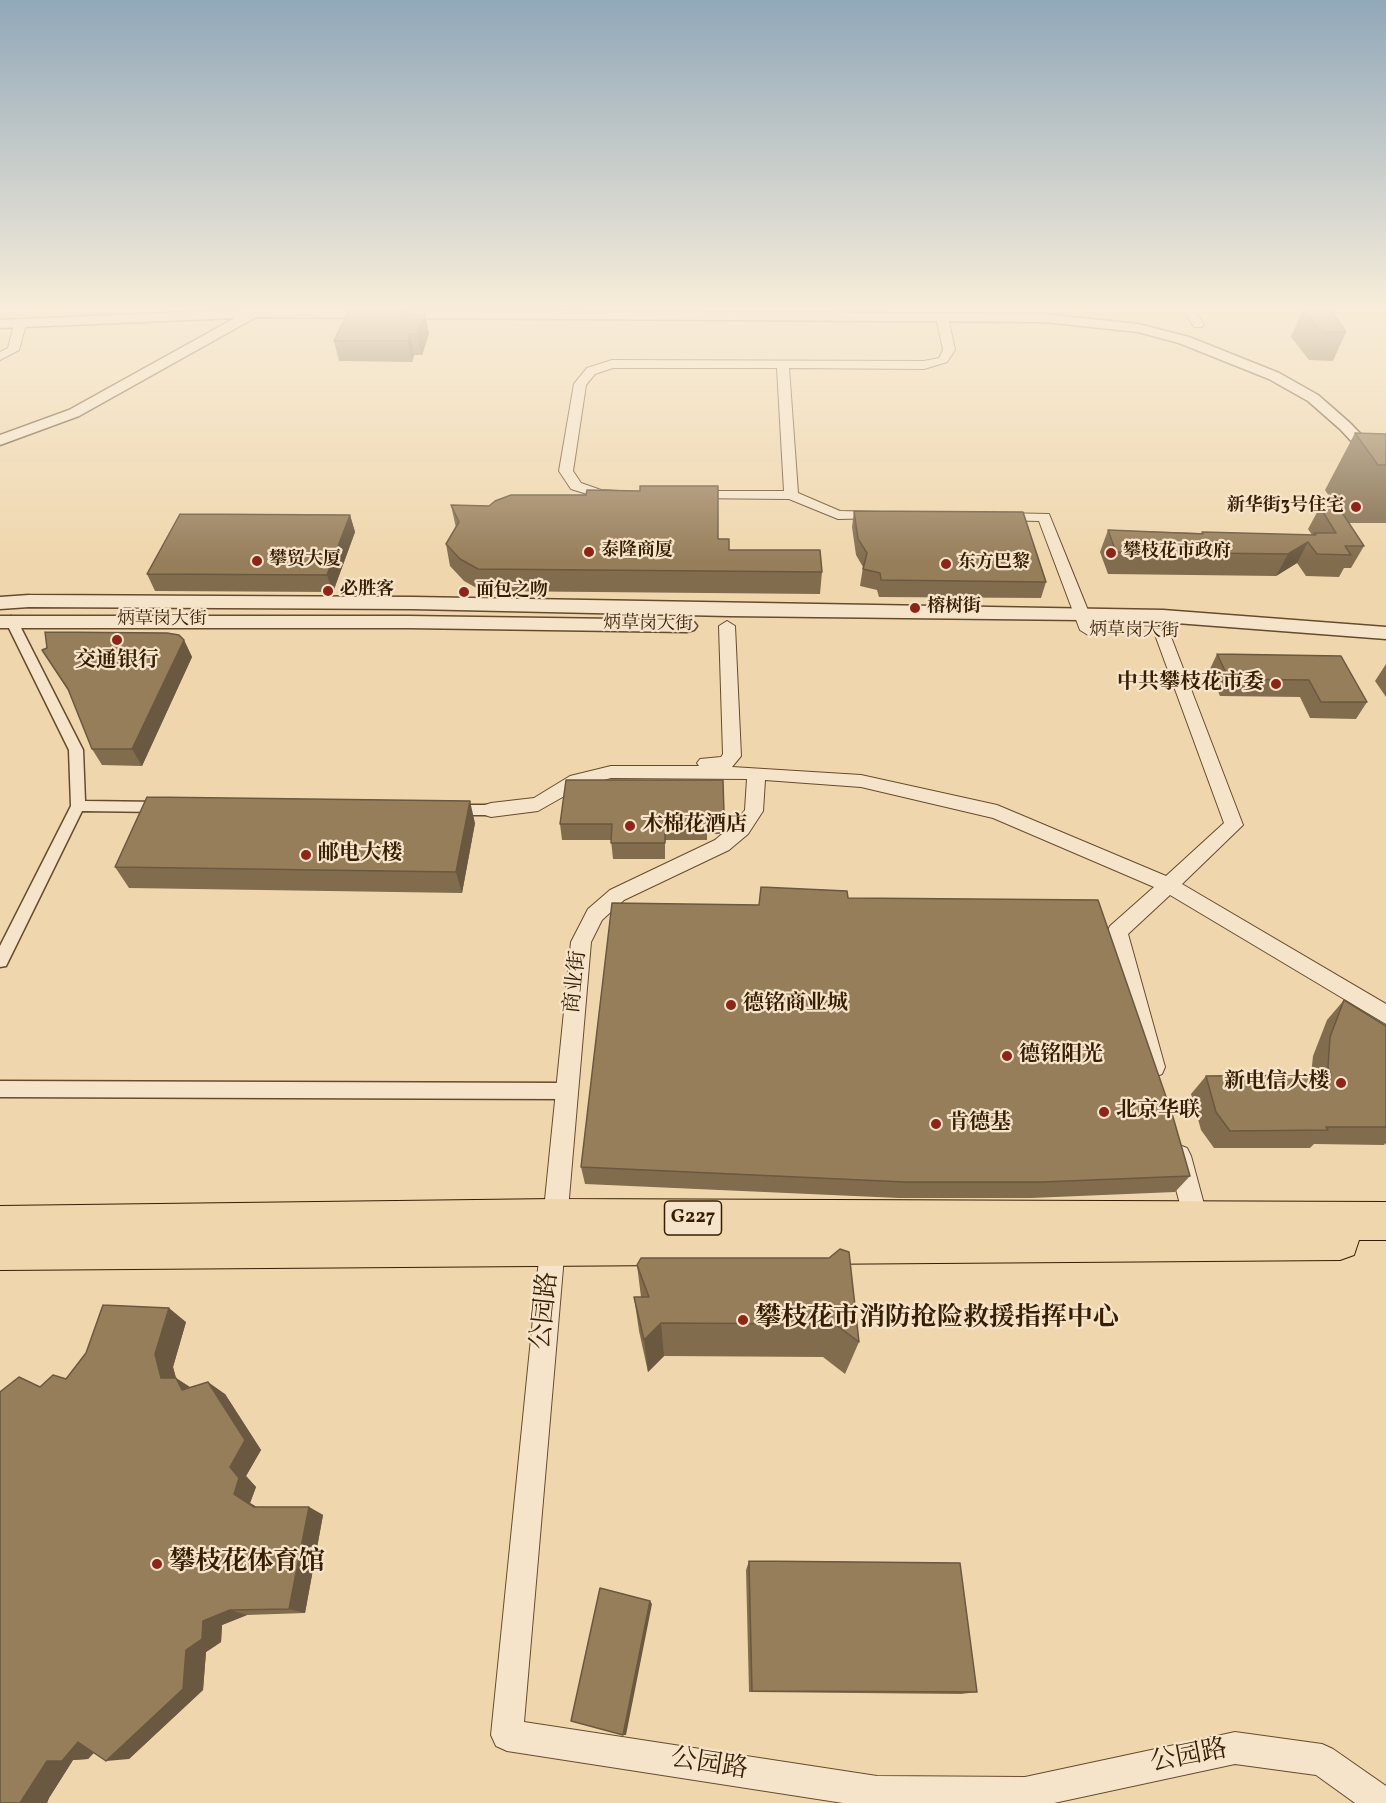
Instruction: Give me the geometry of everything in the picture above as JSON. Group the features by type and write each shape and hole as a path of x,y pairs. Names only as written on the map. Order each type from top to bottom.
{"highway":[{"name":"G227","path":"0,1250 554,1232 1196,1219 1383,1225"},
{"name":"G227","path":"0,1225 554,1232 1383,1225"}],"street":[{"path":"0,440 74,413 111,392"},
{"path":"579,392 566,471 576,486 600,494 622,494"},
{"path":"785,392 790,495"},
{"path":"1301,392 1345,426 1386,470"},
{"path":"677,495 790,495 838,515 895,516"},
{"path":"987,517 1044,517 1085,622"},
{"path":"0,603 29,601 413,603 728,618 732,756 725,763 620,763 611,772"},
{"name":"炳草岗大街","path":"6,621 728,618 1085,622 1163,616 1286,632"},
{"path":"0,961 78,806 76,750 6,621"},
{"name":"炳草岗大街","path":"1085,622 1162,632 1286,632"},
{"path":"1158,1081 1117,932 1234,825 1162,632"},
{"path":"1286,632 1386,633"},
{"path":"1286,632 1386,641"},
{"path":"1286,632 1386,651"},
{"path":"436,809 491,810 538,804 576,781 611,772 756,774 861,781 998,812 1168,885 1386,1015"},
{"name":"商业街","path":"554,1232 580,942 596,915 617,895 722,845 741,829 753,811 756,774"},
{"path":"78,806 172,807"},
{"path":"0,1089 567,1091"},
{"path":"1174,1139 1196,1219"},
{"name":"公园路","path":"554,1232 507,1735 877,1792 1025,1793 1235,1748 1322,1760 1383,1803"}],"building":[{"path":"1355,433 1386,434 1386,465 1378,465"},
{"name":"泰隆商厦","path":"640,486 718,486 718,539 729,539 729,550 820,550 822,572 478,569 460,559 446,544 459,522 451,505 489,506 511,495 586,495 587,490 640,491"},
{"path":"1320,507 1339,508 1364,546 1345,546 1351,555 1317,554 1308,542 1288,554 1116,552 1108,530 1203,534 1202,532 1316,535 1314,533 1336,533"},
{"name":"东方巴黎","path":"854,511 1023,512 1046,582 881,580 880,573 863,569 867,553 858,539"},
{"name":"攀贸大厦","path":"180,514 350,515 327,575 147,574"},
{"path":"45,632 167,633 179,635 184,640 132,749 92,749 68,689 42,650 47,648"},
{"path":"1217,654 1341,656 1367,702 1321,702 1309,680 1229,679"},
{"path":"566,780 723,780 724,814 720,817 707,818 707,824 665,824 665,843 611,843 612,824 560,824"},
{"name":"邮电大楼","path":"147,797 470,801 456,872 115,867"},
{"path":"761,887 847,891 848,898 1098,900 1173,1117 1190,1176 1042,1182 905,1182 581,1167 612,903 759,905"},
{"name":"新电信大楼","path":"1344,1000 1386,1026 1386,1127 1230,1131 1216,1112 1206,1076 1331,1075 1328,1067 1330,1037"},
{"path":"840,1249 849,1252 859,1342 835,1324 661,1323 644,1340 634,1297 649,1297 637,1265 641,1258 829,1258"},
{"name":"攀枝花体育馆","path":"103,1305 169,1308 155,1354 161,1378 176,1378 182,1390 208,1382 245,1440 230,1467 239,1478 234,1494 254,1507 309,1507 289,1609 230,1610 203,1621 202,1639 186,1650 183,1689 106,1761 78,1742 62,1761 47,1761 20,1803 0,1803 0,1392 19,1377 40,1387 53,1375 66,1379 86,1353"},
{"path":"749,1561 960,1563 977,1692 752,1691"},
{"path":"600,1588 650,1601 623,1735 571,1721"}],"place":[{"name":"新华街3号住宅","path":"1356,507"},
{"name":"泰隆商厦","path":"589,552"},
{"name":"攀枝花市政府","path":"1111,553"},
{"name":"攀贸大厦","path":"257,561"},
{"name":"东方巴黎","path":"946,564"},
{"name":"必胜客","path":"328,591"},
{"name":"面包之吻","path":"464,592"},
{"name":"榕树街","path":"915,608"},
{"name":"交通银行","path":"117,640"},
{"name":"中共攀枝花市委","path":"1276,684"},
{"name":"木棉花酒店","path":"630,826"},
{"name":"邮电大楼","path":"306,855"},
{"name":"德铭商业城","path":"731,1005"},
{"name":"德铭阳光","path":"1007,1056"},
{"name":"新电信大楼","path":"1341,1083"},
{"name":"北京华联","path":"1104,1112"},
{"name":"肯德基","path":"936,1124"},
{"name":"攀枝花市消防抢险救援指挥中心","path":"743,1320"},
{"name":"攀枝花体育馆","path":"157,1564"}]}
